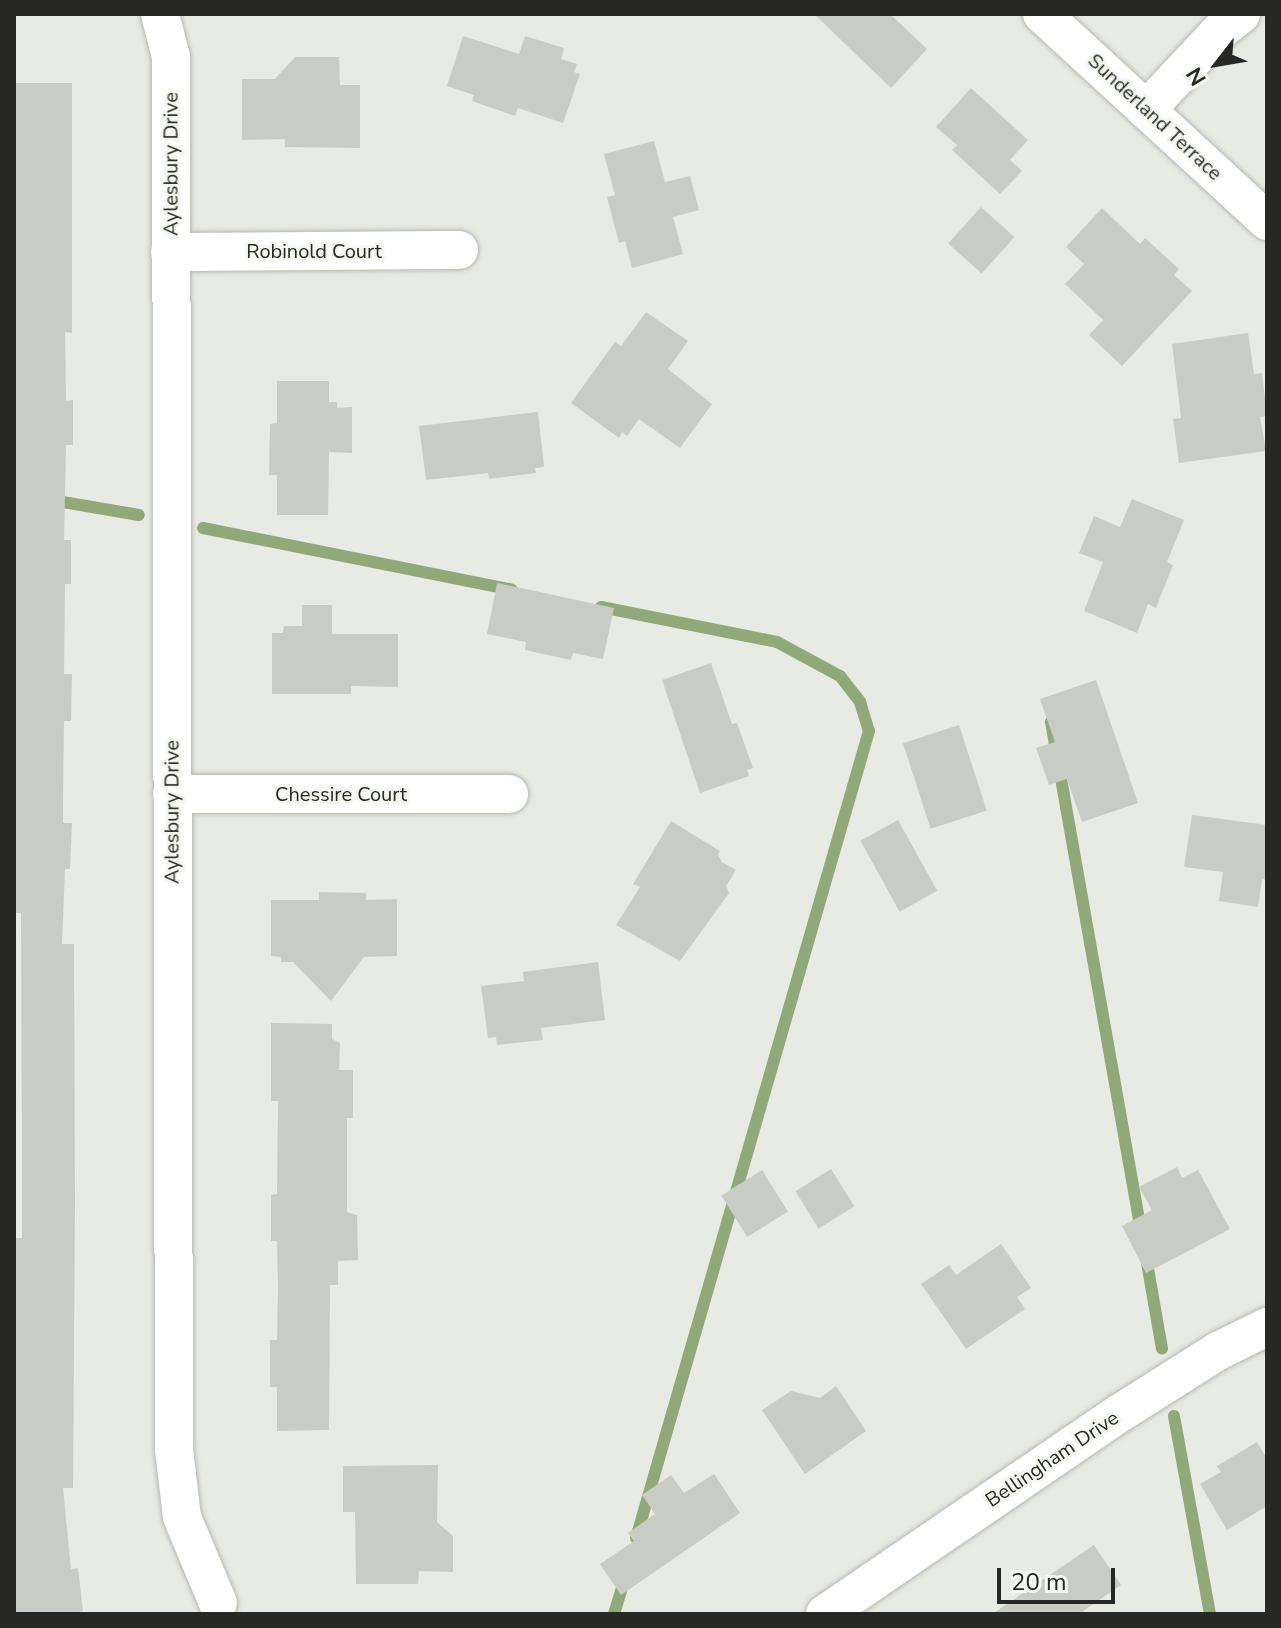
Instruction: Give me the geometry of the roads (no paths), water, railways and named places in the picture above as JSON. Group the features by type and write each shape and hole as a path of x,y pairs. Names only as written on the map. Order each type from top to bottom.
{"street":[{"name":"Aylesbury Drive","path":"160,14 171,57 174,1449 182,1517 218,1603"},
{"name":"Sunderland Terrace","path":"1042,14 1267,221"},
{"path":"1146,110 1222,29 1241,14"},
{"name":"Robinold Court","path":"170,252 459,250"},
{"name":"Chessire Court","path":"172,794 509,794"},
{"name":"Bellingham Drive","path":"840,1610 1120,1413 1218,1351 1267,1327"}],"waterway":[{"path":"51,500 139,515"},
{"path":"203,528 512,590"},
{"path":"601,607 777,642 840,676 860,702 869,731 636,1538"},
{"path":"1051,722 1141,1231"},
{"path":"1146,1257 1162,1349"},
{"path":"1174,1416 1210,1614"},
{"path":"614,1614 625,1579"}]}
